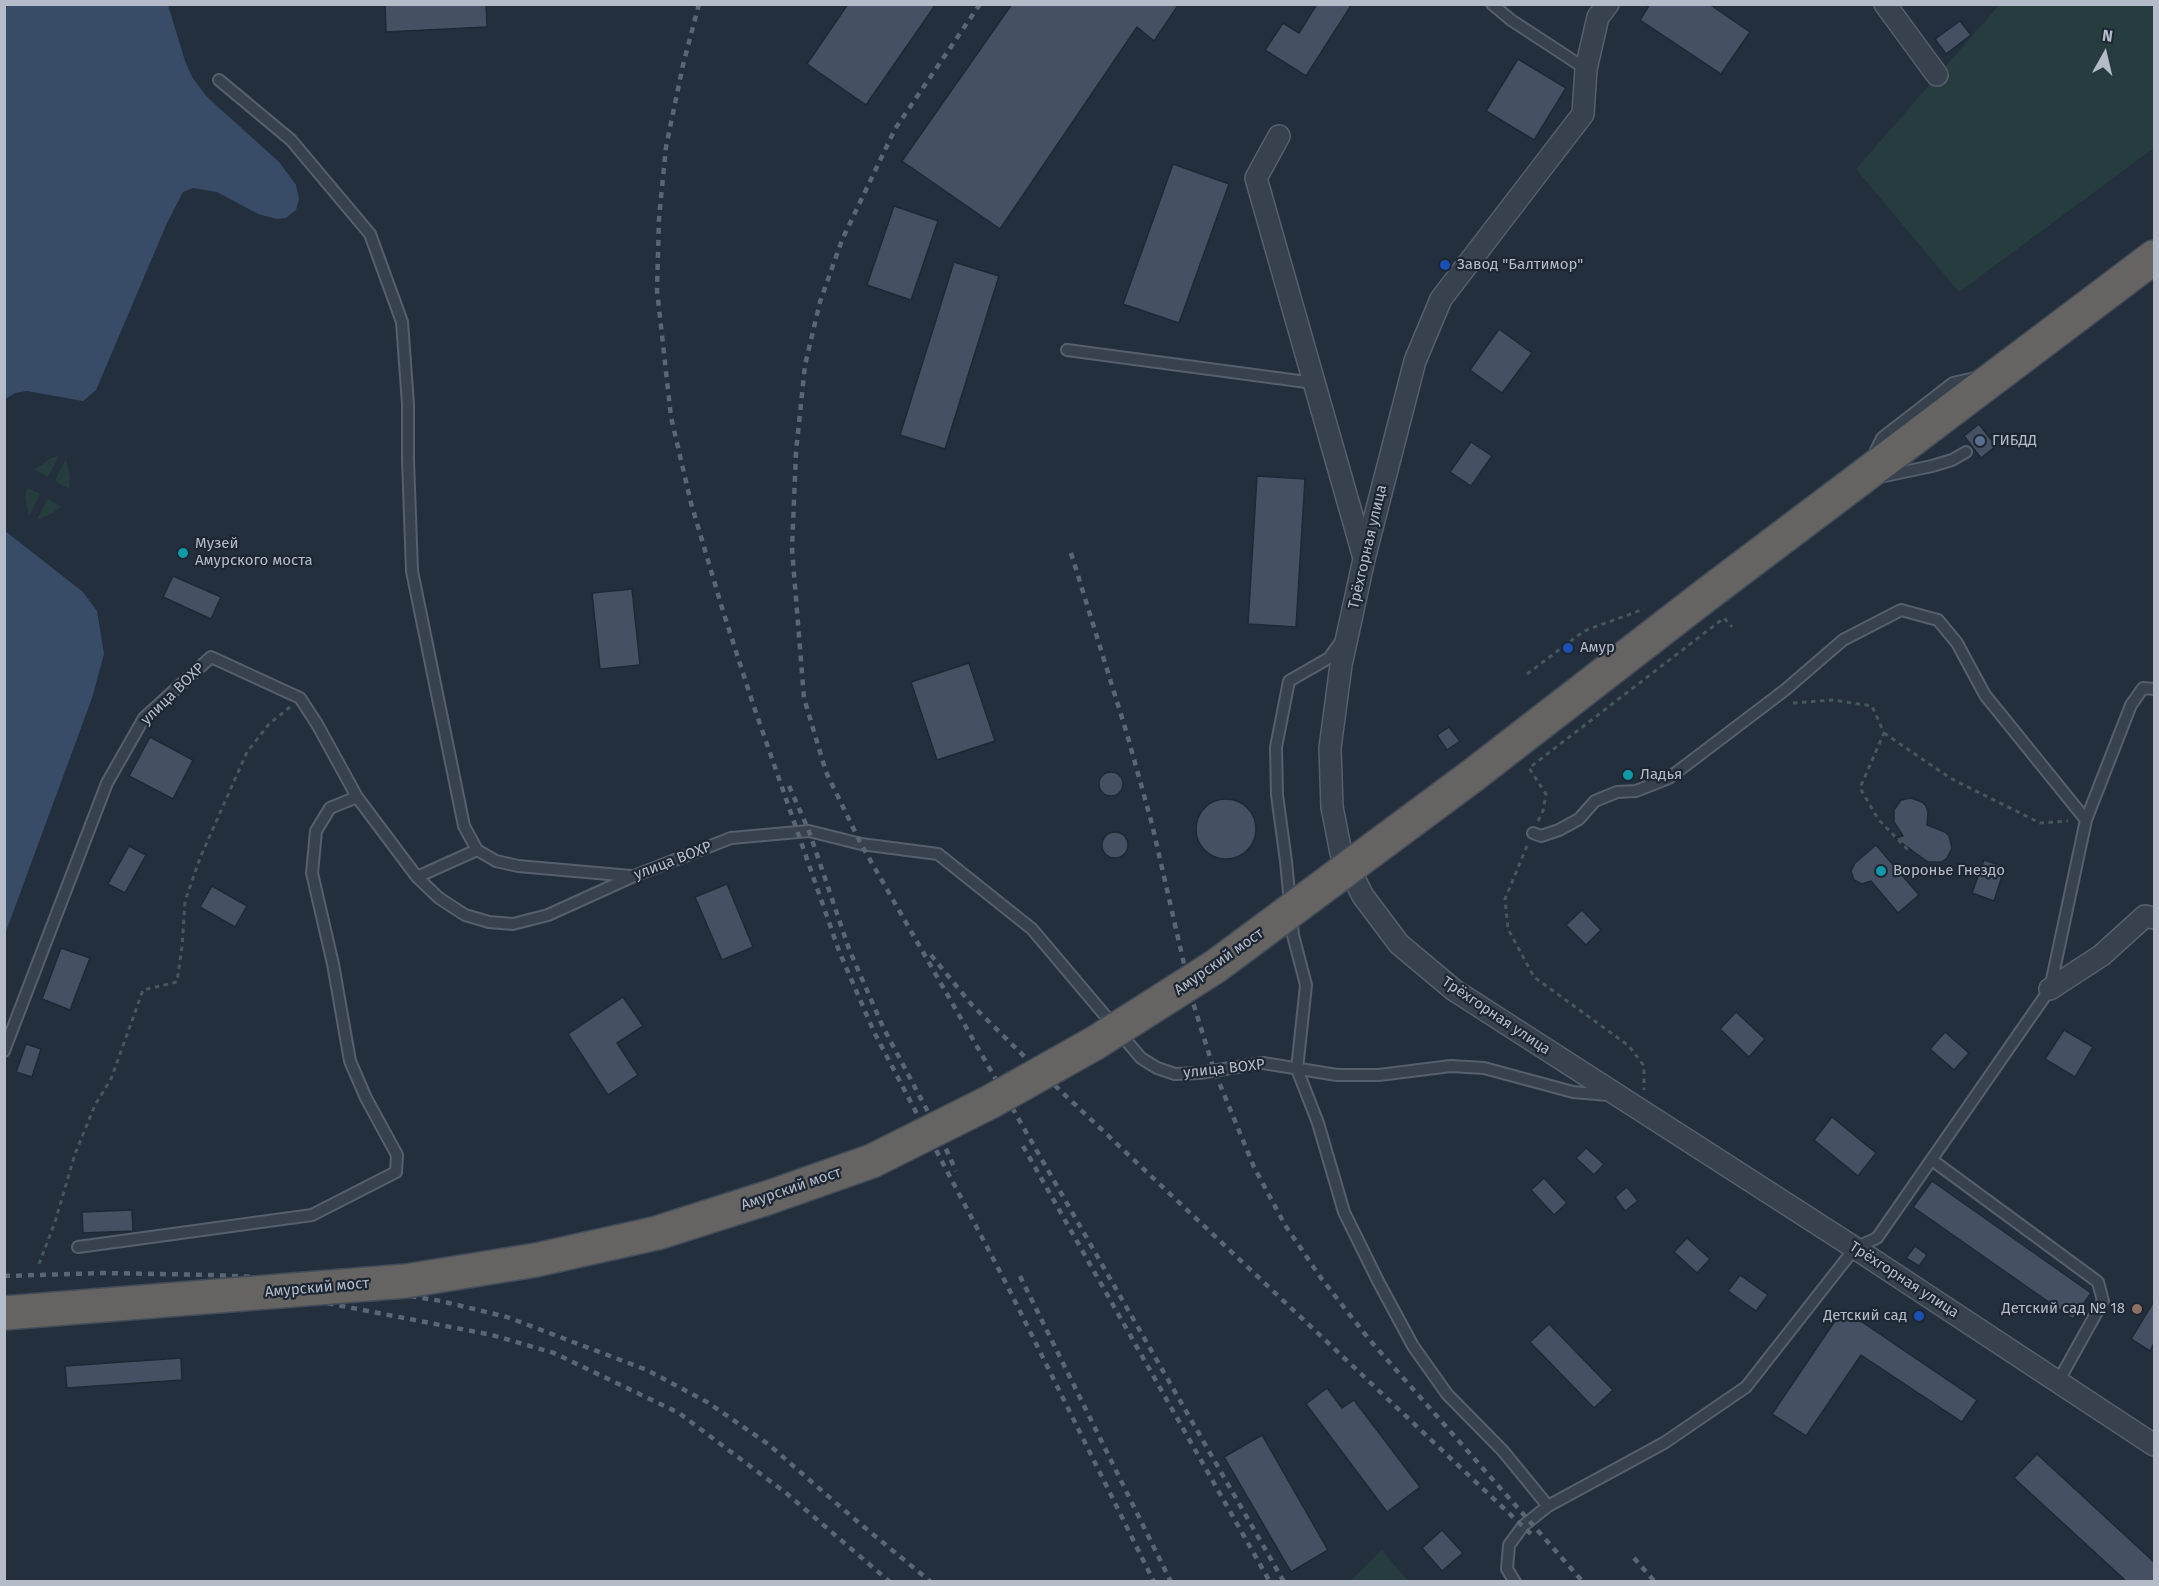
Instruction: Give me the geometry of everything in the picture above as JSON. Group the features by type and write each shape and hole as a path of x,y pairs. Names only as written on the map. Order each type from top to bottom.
{"highway":[{"name":"Амурский мост","path":"4,1313 406,1281 536,1260 657,1233 872,1161 990,1102 1095,1043 1216,966 1472,776 1706,595 2154,257"}],"street":[{"name":"Трёхгорная улица","path":"1608,4 1598,17 1586,69 1583,114 1441,299 1415,361 1364,559 1341,665 1330,748 1332,807 1341,853 1362,896 1399,944 1454,990 1855,1248 2154,1445"},
{"path":"1885,4 1937,75"},
{"path":"1279,136 1256,178 1364,559"},
{"path":"2050,989 2102,955 2145,916 2154,918"}],"lane":[{"path":"1492,4 1511,20 1586,69"},
{"path":"219,80 291,140 370,234 402,322 408,404 412,571 464,826 477,850 496,861 518,866 634,876"},
{"path":"1067,350 1314,383"},
{"path":"1861,479 1932,466 1952,460 1966,452"},
{"path":"1533,833 1540,836 1559,830 1579,819 1594,801 1617,792 1636,791 1669,778 1785,690 1843,640 1902,610 1938,620 1957,643 1984,695 2086,820"},
{"path":"1349,632 1329,658 1288,681 1276,747 1277,795 1293,935 1306,985 1298,1069 1318,1123 1344,1212 1413,1346 1447,1394 1503,1451 1548,1506"},
{"name":"улица ВОХР","path":"4,1051 107,783 144,718 211,657 300,698 357,796 417,877 439,898 465,915 489,922 513,924 548,915 634,876 731,838 809,831 861,844 938,854 1032,928 1141,1058 1157,1068 1175,1074 1263,1063 1337,1075 1379,1075 1451,1066 1484,1068 1573,1092 1626,1101"},
{"path":"1515,1581 1507,1569 1509,1545 1523,1527 1548,1506 1664,1443 1746,1388 1855,1248 1877,1239 2050,989 2086,820 2131,705 2143,688 2154,689"},
{"path":"78,1247 312,1215 396,1172 397,1155 366,1098 350,1061 333,964 312,873 316,831 330,808 357,796"},
{"path":"417,877 477,850"},
{"path":"1932,1160 2098,1282 2103,1301 2058,1382"}],"path":[{"path":"1527,674 1584,631 1646,608"},
{"path":"1626,1101 1644,1090 1644,1066 1629,1046 1534,977 1508,929 1505,899 1543,811 1546,794 1529,768 1724,618 1732,627"},
{"path":"39,1264 55,1222 75,1154 95,1105 111,1079 143,990 177,982 182,947 184,901 200,858 247,752 270,724 300,698"},
{"path":"1765,705 1833,700 1872,706 1884,733 1950,778 2040,823 2086,820"},
{"path":"1884,733 1860,788 1878,819 1909,851"}],"green space":[{"path":"1999,5 2154,5 2154,148 1959,292 1856,169"},
{"path":"59,456 48,477 34,470 51,458"},
{"path":"66,459 70,477 69,489 55,481"},
{"path":"27,487 40,494 29,516 25,499"},
{"path":"47,499 61,506 53,513 37,520"},
{"path":"1382,1550 1408,1581 1350,1581"}],"water":[{"path":"5,4 168,5 192,77 207,97 279,162 296,185 299,199 296,210 286,218 277,219 258,214 217,192 193,188 183,192 167,223 96,390 83,401 27,391 15,393 5,399"},
{"path":"5,531 83,592 97,611 104,654 92,698 5,934"}],"building":[{"path":"385,4 486,4 487,27 386,32"},
{"path":"848,4 936,4 866,105 807,64"},
{"path":"1012,4 1179,4 1154,41 1137,27 1000,229 902,161"},
{"path":"1317,4 1352,4 1306,76 1265,50 1283,23 1299,33"},
{"path":"1650,4 1709,4 1750,32 1721,74 1640,20"},
{"path":"1960,21 1971,35 1946,54 1935,39"},
{"path":"1518,59 1566,88 1534,140 1486,111"},
{"path":"1173,164 1229,184 1179,323 1123,304"},
{"path":"894,206 938,221 911,300 867,285"},
{"path":"954,262 999,276 945,449 900,435"},
{"path":"1499,329 1532,353 1502,393 1470,370"},
{"name":"ГИБДД","path":"1979,424 1996,446 1981,458 1964,436"},
{"path":"1471,442 1492,456 1471,486 1450,472"},
{"path":"1257,476 1305,479 1296,627 1248,624"},
{"path":"173,576 221,597 211,619 163,597"},
{"path":"632,589 640,665 600,669 592,593"},
{"path":"969,663 995,741 937,760 911,682"},
{"path":"1449,727 1460,741 1447,750 1437,735"},
{"path":"150,737 193,760 173,799 129,776"},
{"path":"1106,772 1116,772 1123,779 1123,789 1116,796 1106,796 1099,789 1099,779"},
{"path":"1911,798 1926,806 1927,825 1949,836 1952,848 1942,862 1928,862 1895,838 1903,836 1894,822 1894,810 1901,800"},
{"path":"1226,799 1243,804 1251,812 1256,829 1251,846 1243,854 1226,859 1209,854 1201,846 1196,829 1201,812 1209,804"},
{"path":"1115,832 1124,836 1128,845 1124,854 1115,858 1106,854 1102,845 1106,836"},
{"path":"1876,845 1919,895 1898,913 1871,881 1862,884 1854,880 1851,871 1855,863"},
{"path":"129,846 146,855 125,893 108,884"},
{"path":"1984,860 2005,867 1994,901 1972,893"},
{"path":"727,884 753,947 722,960 695,897"},
{"path":"212,886 247,906 235,927 200,907"},
{"path":"1582,910 1601,930 1586,945 1566,925"},
{"path":"61,948 90,958 70,1010 42,999"},
{"path":"623,997 643,1026 617,1043 638,1075 608,1095 568,1034"},
{"path":"1736,1012 1765,1039 1749,1057 1720,1029"},
{"path":"2064,1030 2093,1047 2075,1077 2045,1059"},
{"path":"1945,1032 1969,1053 1954,1070 1930,1049"},
{"path":"26,1044 41,1049 32,1077 16,1072"},
{"path":"1832,1117 1876,1153 1858,1176 1814,1140"},
{"path":"1586,1148 1604,1164 1594,1175 1576,1158"},
{"path":"1544,1178 1567,1203 1554,1215 1531,1190"},
{"path":"1932,1181 2091,1293 2073,1319 1913,1207"},
{"path":"1627,1187 1638,1201 1625,1211 1615,1197"},
{"path":"132,1210 133,1231 83,1233 82,1212"},
{"path":"1687,1238 1710,1259 1697,1273 1674,1252"},
{"path":"1915,1246 1927,1255 1919,1266 1906,1258"},
{"path":"1740,1275 1768,1295 1756,1311 1728,1291"},
{"path":"2154,1301 2154,1343 2150,1351 2131,1339"},
{"path":"1843,1309 1977,1400 1962,1422 1861,1355 1806,1436 1772,1414"},
{"path":"1549,1324 1613,1390 1594,1408 1530,1342"},
{"path":"181,1358 182,1380 67,1388 65,1366"},
{"path":"1327,1388 1342,1408 1354,1400 1420,1487 1387,1512 1306,1404"},
{"path":"1262,1435 1328,1550 1291,1572 1224,1457"},
{"path":"2037,1454 2154,1562 2154,1581 2126,1581 2014,1478"},
{"path":"1442,1530 1463,1553 1442,1571 1422,1548"}],"railway":[{"path":"699,4 683,65 666,147 659,218 657,290 671,417 691,503 753,704 839,951 874,1032 1008,1287 1154,1582"},
{"path":"980,4 895,129 842,240 820,302 805,365 796,452 792,549 804,698 826,772 861,844 1284,1582"},
{"path":"1071,553 1127,734 1152,824 1192,999 1214,1070 1254,1167 1285,1225 1321,1278 1368,1338 1583,1582"},
{"path":"789,786 809,831 849,949 883,1027 936,1127 956,1171"},
{"path":"931,955 972,1005 1031,1063 1531,1534"},
{"path":"1023,1146 1270,1582"},
{"path":"4,1276 104,1273 312,1280 441,1301 507,1317 647,1370 707,1402 768,1444 931,1582"},
{"path":"1020,1276 1171,1582"},
{"path":"4,1302 29,1300 311,1300 492,1335 554,1353 679,1413 786,1493 890,1582"},
{"path":"1634,1558 1655,1582"}],"place":[{"name":"Завод \"Балтимор\"","path":"1445,265"},
{"name":"ГИБДД","path":"1980,441"},
{"name":"Музей Амурского моста","path":"183,553"},
{"name":"Амур","path":"1568,648"},
{"name":"Ладья","path":"1628,775"},
{"name":"Воронье Гнездо","path":"1881,871"},
{"name":"Детский сад № 18","path":"2137,1309"},
{"name":"Детский сад","path":"1919,1316"}]}
